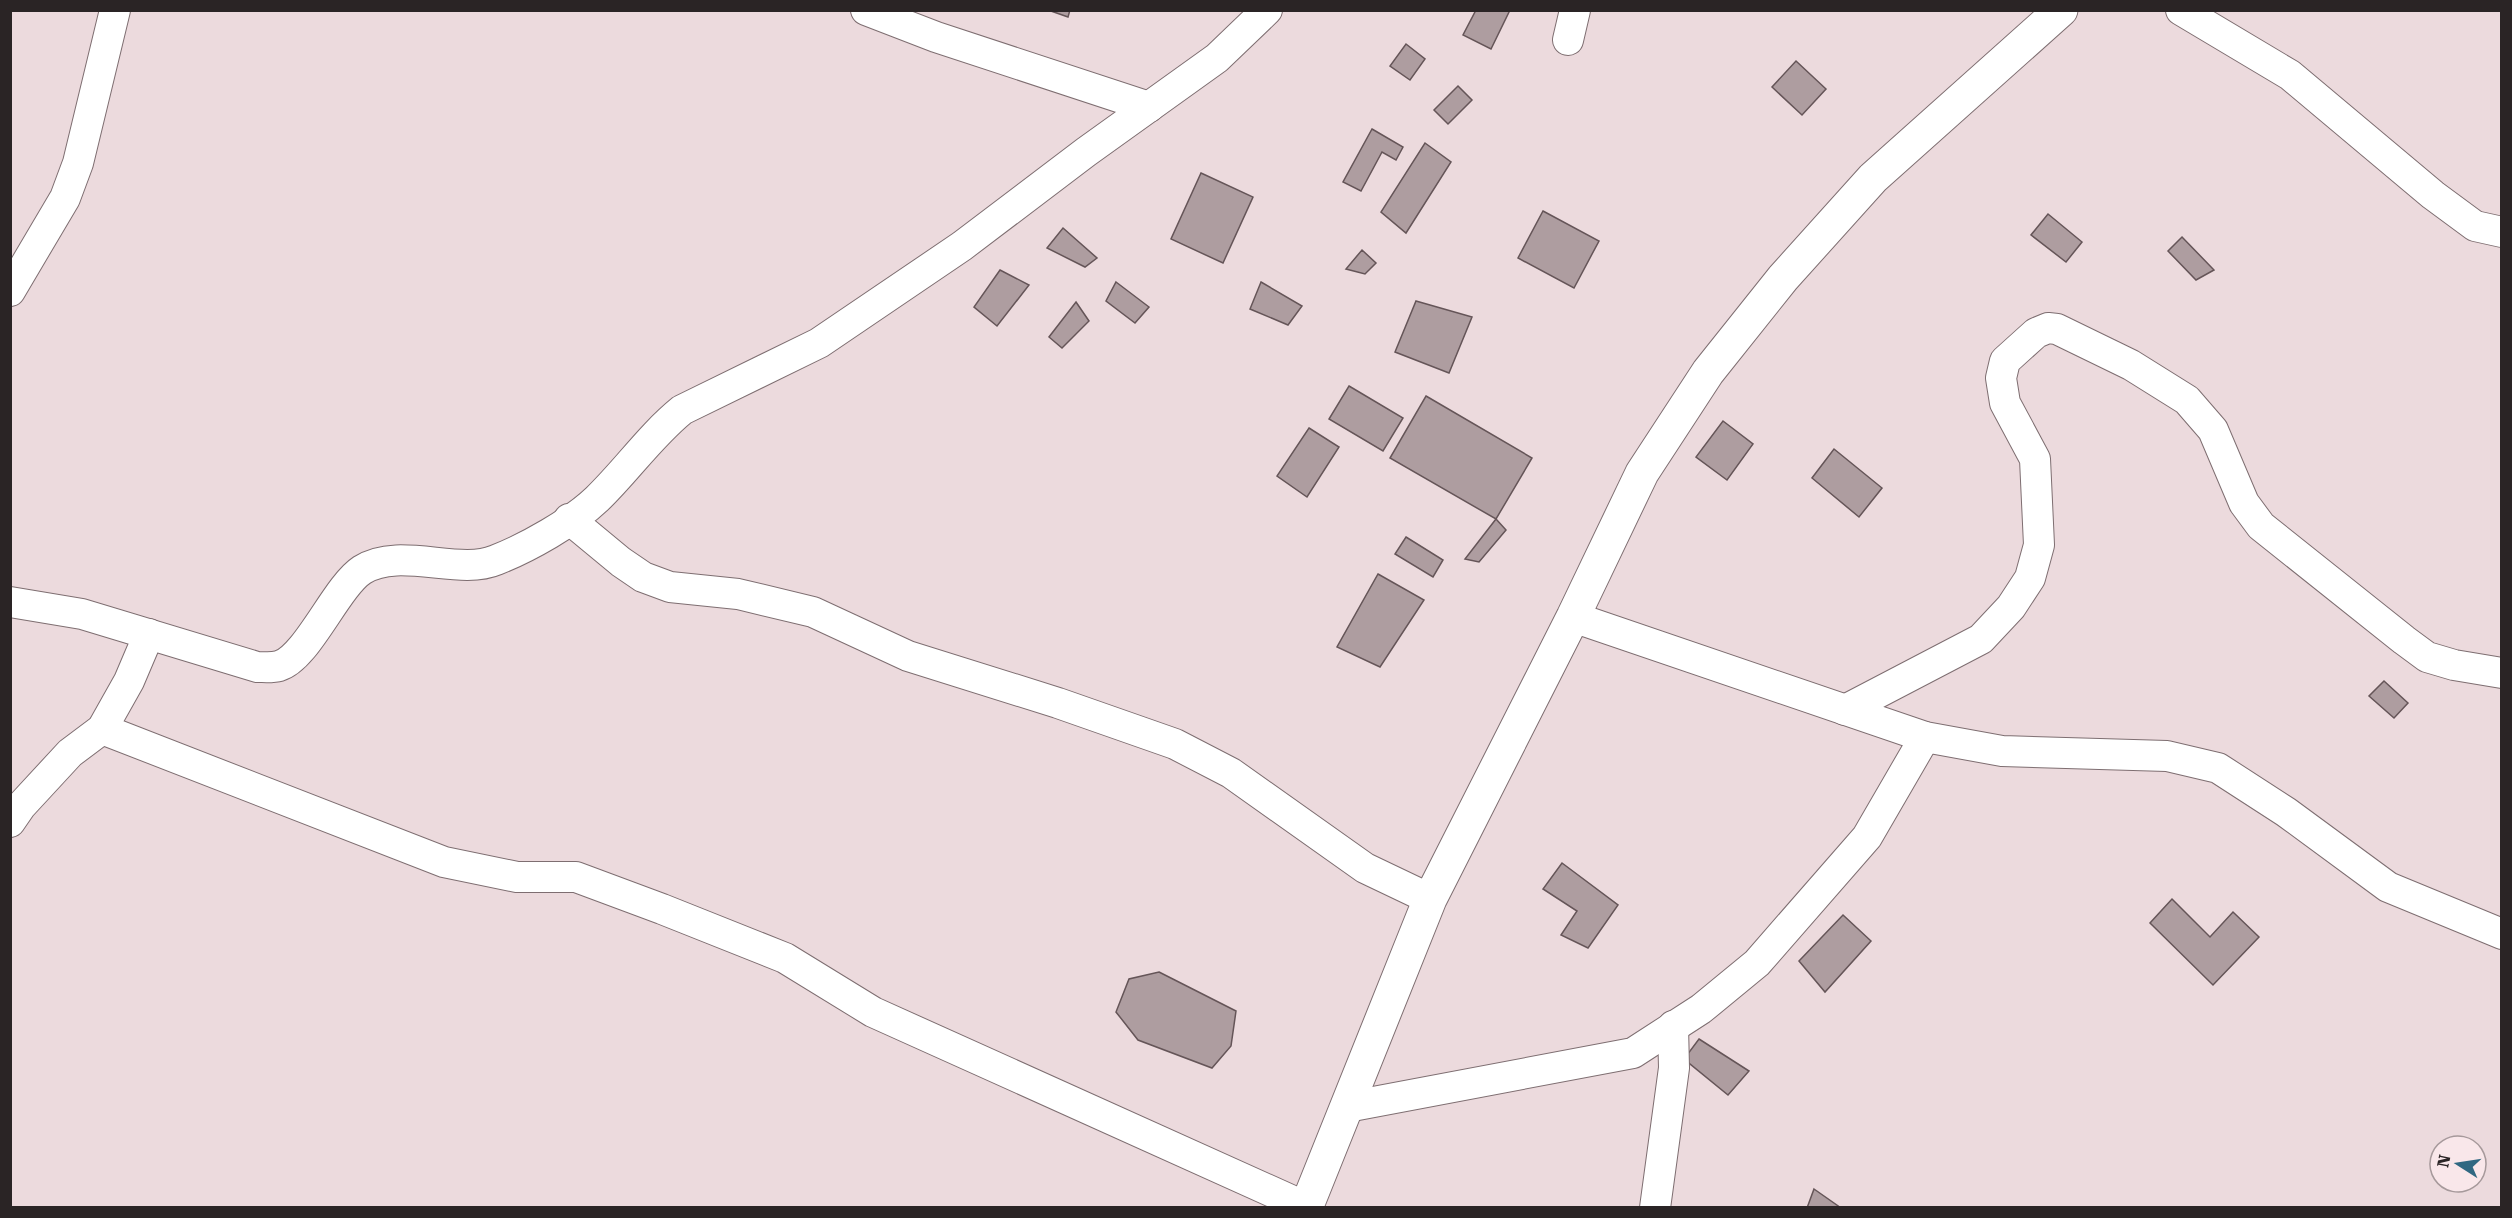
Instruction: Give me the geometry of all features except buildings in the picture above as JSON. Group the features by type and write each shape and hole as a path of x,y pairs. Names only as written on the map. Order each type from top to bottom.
{"street":[{"path":"10,291 65,198 78,163 115,10"},
{"path":"866,10 926,33 1149,107"},
{"path":"10,602 82,614 256,667 279,667 286,663 318,628 348,584 359,572 371,565 385,562 470,564 494,561 569,519 596,500 666,424 682,410 819,344 962,246 1217,58 1267,10"},
{"path":"1568,40 1575,10"},
{"path":"102,729 444,862 517,877 576,877 785,958 873,1012 1306,1207 1430,899 1574,617 1642,473 1708,372 1776,286 1873,178 2061,10"},
{"path":"2181,10 2290,75 2433,195 2475,226 2502,232"},
{"path":"1845,710 1981,639 2011,607 2030,578 2039,545 2034,459 2005,403 2001,378 2005,361 2036,333 2048,328 2057,329 2131,365 2187,400 2213,430 2244,503 2261,526 2404,640 2427,657 2454,665 2502,673"},
{"path":"569,519 643,577 670,587 738,594 813,612 908,656 1058,703 1175,744 1231,773 1365,868 1430,899"},
{"path":"1574,617 1925,737 2002,751 2167,756 2218,768 2286,812 2388,887 2502,934"},
{"path":"10,822 21,806 70,753 102,729 129,681 149,634"},
{"path":"1347,1107 1633,1053 1701,1009 1757,963 1867,837 1925,737"},
{"path":"1655,1208 1674,1068 1673,1026"}]}
